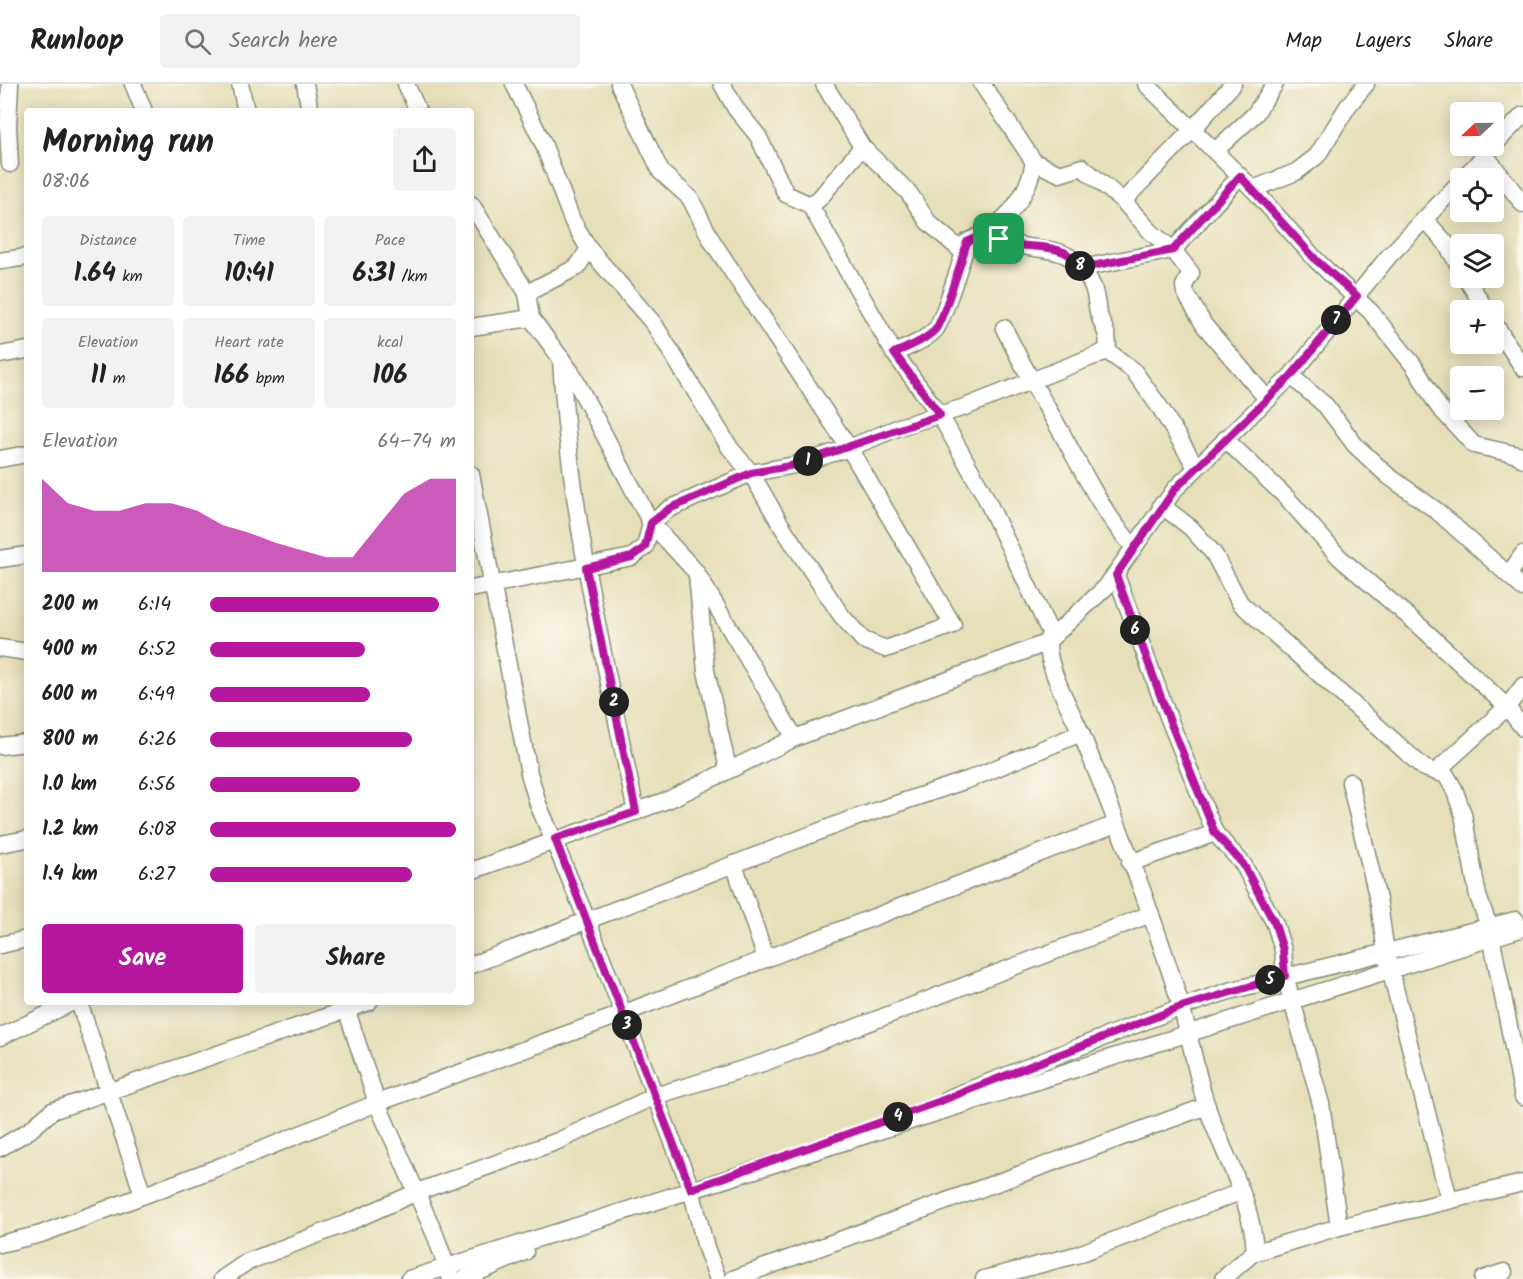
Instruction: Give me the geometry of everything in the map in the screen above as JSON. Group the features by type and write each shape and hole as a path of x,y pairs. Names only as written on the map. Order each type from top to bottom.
{"street":[{"path":"10,84 8,126 12,164"},
{"path":"133,84 143,108"},
{"path":"240,84 245,108"},
{"path":"305,84 309,108"},
{"path":"406,84 417,108"},
{"path":"514,84 543,142 572,220 589,249 654,324 730,448 751,473 781,525 835,606 863,640 886,649 953,625 849,448 712,241 690,198 661,172 619,84"},
{"path":"722,84 736,109 758,136 786,194 810,205 894,353 940,415 984,494 1050,632 1046,643 1057,679 1081,733 1150,914 1181,1007 1207,1106 1248,1208 1255,1252"},
{"path":"824,84 862,147 909,193 928,222 964,253"},
{"path":"982,84 1034,162 1060,174 1082,167 1123,201 1151,232 1173,250 1191,273 1184,286 1185,292 1204,325 1268,400"},
{"path":"1146,84 1253,189 1317,261 1357,296 1414,366 1438,406 1474,445 1518,455 1523,459"},
{"path":"1123,201 1233,84"},
{"path":"1215,151 1255,114 1275,84"},
{"path":"1253,189 1296,172 1317,156 1348,106 1366,84"},
{"path":"1504,135 1523,115"},
{"path":"810,205 819,199 862,147"},
{"path":"1473,168 1484,156"},
{"path":"1496,156 1523,204"},
{"path":"894,353 918,342 935,330 941,322 945,303 967,242 991,232 1006,218 1030,183 1034,162"},
{"path":"1082,268 1173,250 1240,176"},
{"path":"474,870 670,799 795,738 1046,643 1116,575 1161,506 1196,467 1291,376 1389,256 1450,193"},
{"path":"474,209 527,293 531,318 561,356 601,424 629,484 651,523 696,572 795,738"},
{"path":"1425,220 1450,250"},
{"path":"991,232 1009,243 1027,248 1051,248 1067,253 1082,268 1093,286 1099,314 1110,338 1107,351"},
{"path":"527,293 577,267 589,249"},
{"path":"0,261 24,257"},
{"path":"474,327 531,318"},
{"path":"1004,328 1030,382 1114,526 1134,547"},
{"path":"1504,338 1523,368"},
{"path":"0,355 24,351"},
{"path":"474,589 632,557 645,547 651,523 669,509 751,473 795,465 849,448 902,426 940,415 1107,351"},
{"path":"1107,351 1133,370 1161,409 1196,467"},
{"path":"561,356 564,406 586,568 636,812"},
{"path":"1291,376 1326,406 1355,445 1387,475 1437,511 1523,588"},
{"path":"1225,440 1287,498 1339,557 1423,629 1507,707 1523,728"},
{"path":"0,459 24,455"},
{"path":"474,489 529,772 538,804 555,839 588,922 691,1189 706,1248 718,1279"},
{"path":"1161,506 1191,528 1214,554 1240,603 1424,768 1446,775 1463,814 1478,896 1489,926 1523,1097"},
{"path":"1509,574 1523,554"},
{"path":"0,559 24,555"},
{"path":"696,572 706,671 729,769"},
{"path":"1116,575 1169,719 1215,833 1243,864 1275,924 1283,950 1285,976 1321,1104 1339,1227"},
{"path":"0,648 24,652"},
{"path":"1437,771 1507,707 1523,686"},
{"path":"474,964 849,820 970,779 1081,733"},
{"path":"0,746 24,742"},
{"path":"1350,782 1379,904 1386,953 1449,1199"},
{"path":"0,1244 41,1234 377,1103 622,1014 1116,825"},
{"path":"1130,863 1215,833"},
{"path":"0,844 24,840"},
{"path":"734,864 766,959"},
{"path":"222,1279 247,1262 348,1224 417,1192 558,1141 655,1096 766,1062 1150,914"},
{"path":"463,1279 570,1233 938,1102 1181,1007 1285,976 1523,919"},
{"path":"409,1279 1523,928"},
{"path":"0,945 24,940"},
{"path":"0,1037 67,1005"},
{"path":"81,1005 107,1092 143,1195"},
{"path":"0,1148 30,1130 52,1111 346,1006 377,1103 417,1192 451,1279"},
{"path":"733,1279 1207,1106"},
{"path":"1222,1279 1255,1252 1339,1227 1523,1183"},
{"path":"984,1279 1076,1255 1240,1192"},
{"path":"1483,1279 1504,1272"}],"route":[{"path":"1240,176 1317,261 1357,296 1291,376 1175,489 1161,506 1116,575 1122,598 1215,833 1243,864 1275,924 1283,950 1285,976 1181,1007 938,1102 691,1189 555,839 636,812 586,568 632,557 645,547 651,523 669,509 751,473 795,465 849,448 902,426 940,415 894,353 918,342 935,330 941,322 945,303 967,242 991,232 999,239 1027,248 1051,248 1067,253 1082,268 1173,250 1240,176"}]}
